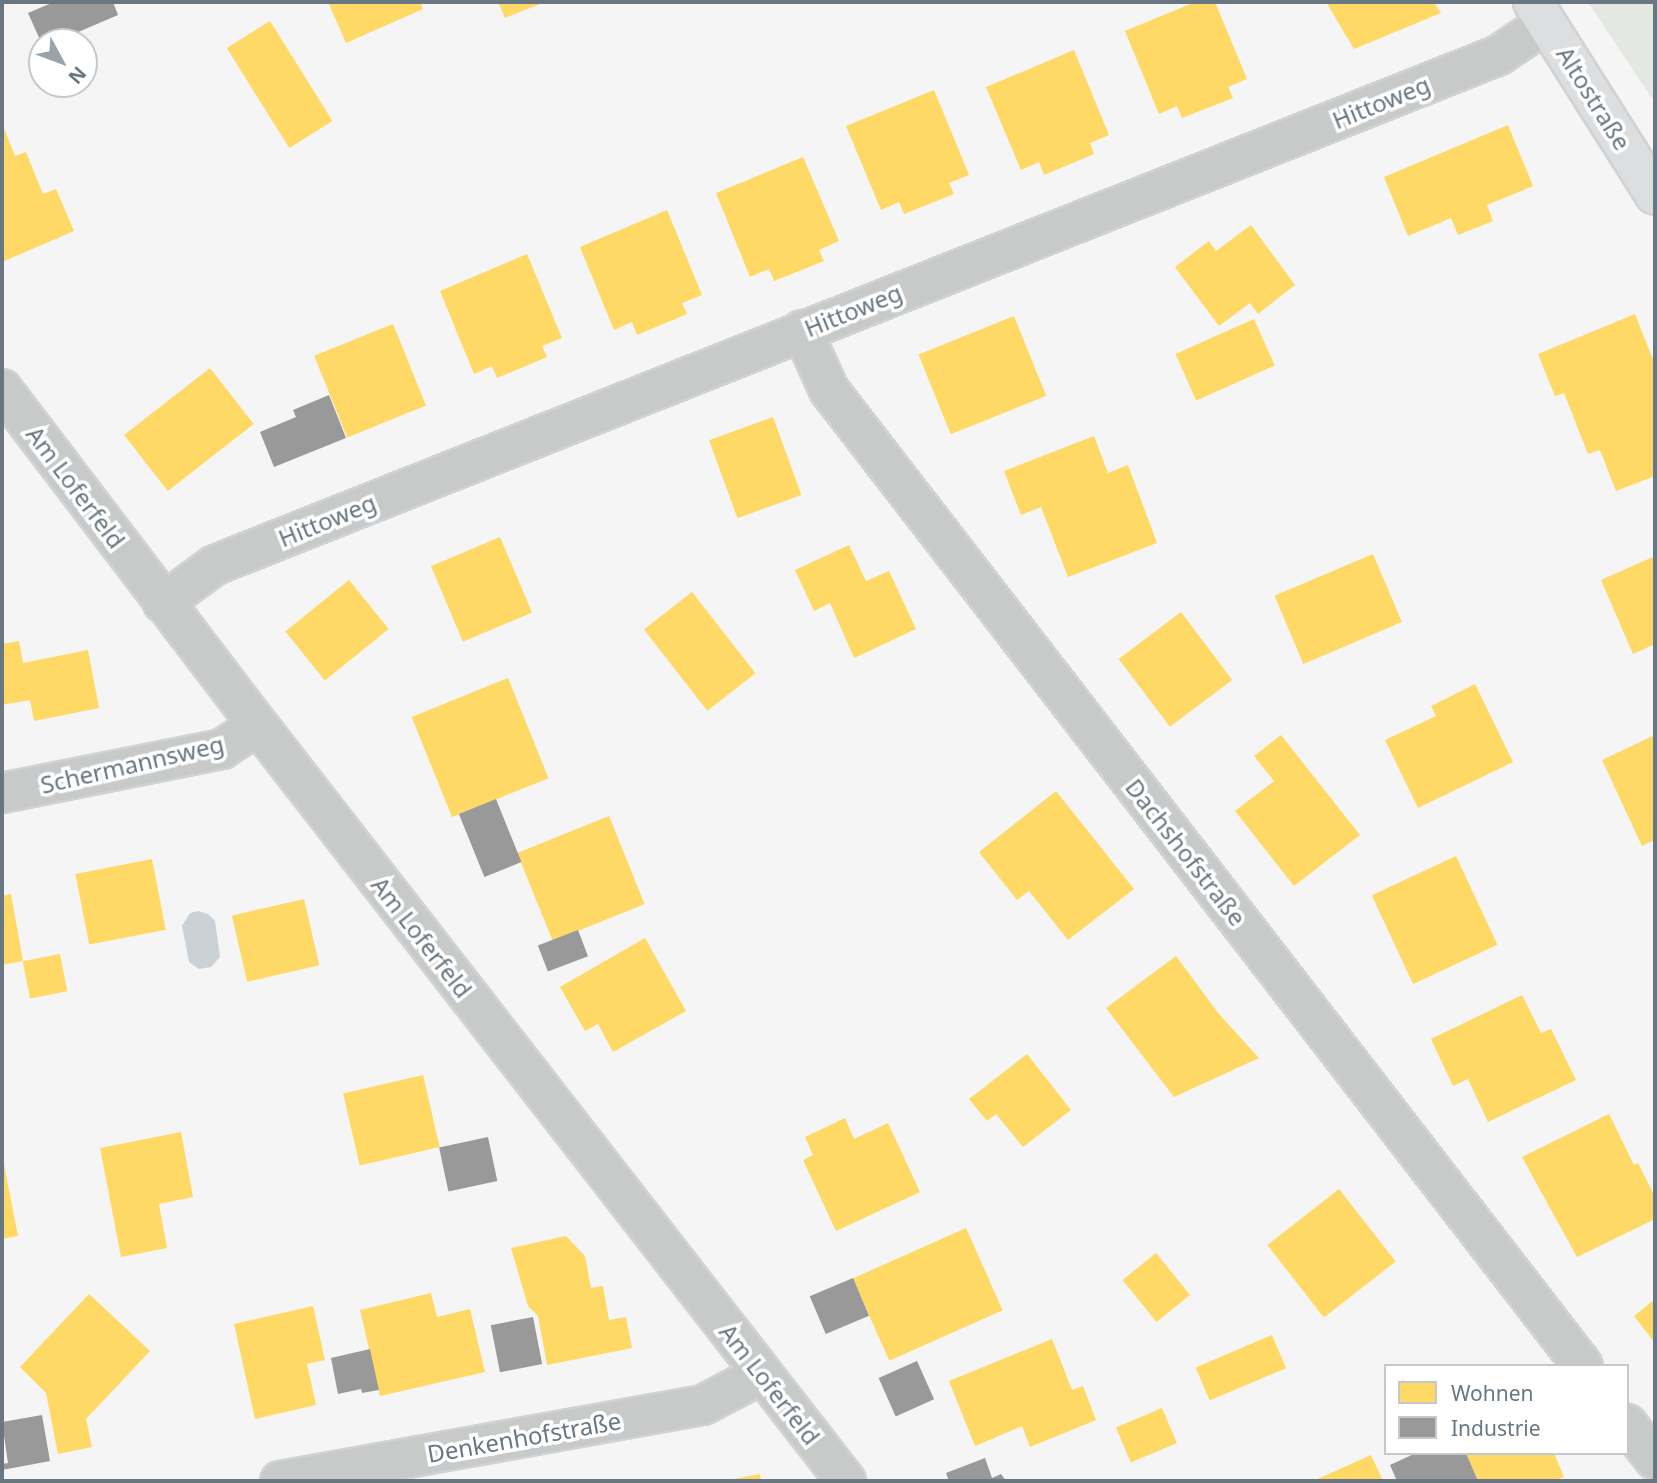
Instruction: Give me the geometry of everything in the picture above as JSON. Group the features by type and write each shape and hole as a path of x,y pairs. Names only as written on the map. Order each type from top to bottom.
{"main road":[{"name":"Altostraße","path":"1540,13 1655,195"}],"street":[{"name":"Hittoweg","path":"163,603 215,565 1499,55 1540,13"},
{"name":"Dachshofstraße","path":"802,330 829,390 1581,1364"},
{"name":"Am Loferfeld","path":"2,389 163,603 846,1481"},
{"name":"Schermannsweg","path":"2,793 222,749 258,725"},
{"name":"Denkenhofstraße","path":"280,1481 703,1405 762,1374"},
{"path":"1629,1427 1655,1460"}],"shaded area":[{"path":"1588,2 1655,2 1655,103"},
{"path":"198,911 208,914 215,921 220,957 211,967 199,969 189,962 182,926 190,913"}],"building: Wohnen":[{"path":"328,2 420,2 423,9 346,43"},
{"path":"498,2 545,2 505,18"},
{"path":"1195,2 1215,2 1247,79 1228,87 1233,98 1182,118 1177,106 1159,114 1125,31"},
{"path":"1326,2 1434,2 1441,13 1354,49"},
{"path":"270,21 333,121 289,148 227,48"},
{"path":"1074,50 1109,135 1090,143 1094,154 1044,175 1039,162 1021,170 986,87"},
{"path":"934,90 969,175 949,183 954,194 904,214 899,202 881,210 846,126"},
{"path":"2,123 15,156 26,152 43,194 56,189 74,231 2,262"},
{"path":"1508,125 1533,186 1487,205 1493,221 1458,235 1451,218 1408,236 1384,177"},
{"path":"803,157 839,241 819,250 824,261 774,281 769,269 750,277 716,193"},
{"path":"667,210 702,295 682,303 687,314 637,335 632,322 614,330 580,247"},
{"path":"1251,225 1295,285 1258,314 1250,303 1219,326 1175,267 1209,241 1216,251"},
{"path":"527,254 562,338 542,346 547,357 497,378 492,366 474,374 440,291"},
{"path":"1635,314 1652,357 1655,356 1655,476 1616,491 1600,450 1588,454 1564,393 1555,396 1538,354"},
{"path":"1014,316 1046,396 951,434 919,355"},
{"path":"1254,319 1275,366 1196,401 1175,354"},
{"path":"393,324 426,406 347,437 314,356"},
{"path":"210,368 254,424 168,491 124,435"},
{"path":"773,417 801,495 737,518 709,440"},
{"path":"1094,436 1108,473 1128,465 1157,543 1068,577 1041,507 1021,515 1004,471"},
{"path":"500,537 532,612 463,642 431,566"},
{"path":"849,545 866,581 889,571 916,629 854,658 830,603 814,611 795,570"},
{"path":"1373,554 1402,622 1303,664 1275,596"},
{"path":"1655,556 1655,644 1633,654 1601,580"},
{"path":"349,580 389,629 325,681 285,632"},
{"path":"692,592 755,673 707,711 644,630"},
{"path":"1181,612 1232,680 1170,727 1119,659"},
{"path":"19,641 23,663 88,650 99,708 34,721 30,700 2,705 2,644"},
{"path":"508,678 548,778 452,817 412,717"},
{"path":"1475,684 1513,762 1418,808 1385,740 1436,716 1431,706"},
{"path":"1281,735 1360,835 1294,886 1235,811 1274,781 1254,756"},
{"path":"1655,735 1655,840 1642,846 1602,760"},
{"path":"1056,791 1134,889 1068,940 1029,891 1017,900 979,852"},
{"path":"609,816 645,904 553,941 517,853"},
{"path":"1456,856 1497,945 1413,984 1372,895"},
{"path":"152,859 166,930 89,945 75,874"},
{"path":"11,894 23,961 2,965 2,896"},
{"path":"304,899 319,965 247,982 232,916"},
{"path":"645,938 686,1011 613,1052 598,1024 585,1031 560,987"},
{"path":"60,954 67,991 30,999 23,961"},
{"path":"1176,956 1219,1014 1259,1058 1174,1097 1106,1008"},
{"path":"1522,995 1541,1033 1551,1029 1576,1080 1488,1122 1468,1079 1453,1086 1431,1039"},
{"path":"1027,1054 1071,1110 1023,1147 996,1114 987,1121 969,1099"},
{"path":"423,1075 440,1147 360,1166 343,1093"},
{"path":"1609,1114 1634,1165 1638,1163 1655,1197 1655,1219 1577,1257 1522,1157"},
{"path":"845,1118 854,1139 888,1123 920,1192 836,1231 803,1160 813,1155 805,1137"},
{"path":"181,1132 193,1197 159,1204 167,1248 121,1257 100,1148"},
{"path":"2,1154 18,1236 2,1239"},
{"path":"1339,1189 1396,1261 1324,1318 1267,1245"},
{"path":"966,1228 1003,1310 889,1361 853,1278"},
{"path":"566,1236 585,1256 591,1288 603,1286 609,1320 626,1317 632,1348 547,1365 538,1316 528,1306 511,1248"},
{"path":"1156,1253 1190,1295 1157,1322 1123,1280"},
{"path":"431,1293 437,1317 470,1309 485,1372 380,1396 360,1310"},
{"path":"89,1294 150,1351 86,1419 92,1447 58,1454 46,1393 20,1367"},
{"path":"1655,1299 1655,1343 1634,1316"},
{"path":"313,1306 325,1360 307,1364 316,1405 255,1419 234,1324"},
{"path":"1272,1335 1286,1368 1210,1401 1196,1367"},
{"path":"1052,1339 1072,1390 1083,1386 1096,1420 1030,1447 1022,1426 975,1446 949,1381"},
{"path":"1162,1408 1177,1443 1131,1463 1116,1428"},
{"path":"1371,1455 1383,1481 1313,1481"},
{"path":"1467,1455 1555,1455 1564,1477 1553,1481 1478,1481"},
{"path":"760,1474 761,1481 728,1481 728,1480"}],"building: Industrie":[{"path":"54,2 113,2 118,15 88,28 35,28 28,13"},
{"path":"329,395 346,438 274,467 260,432 296,417 293,410"},
{"path":"496,799 521,862 484,877 459,814"},
{"path":"578,930 588,956 548,972 538,945"},
{"path":"488,1137 497,1181 448,1191 439,1147"},
{"path":"853,1278 869,1316 826,1334 810,1296"},
{"path":"533,1317 542,1364 500,1372 491,1325"},
{"path":"370,1349 379,1390 362,1393 361,1389 338,1394 331,1358"},
{"path":"917,1361 934,1399 896,1416 879,1378"},
{"path":"42,1415 50,1461 2,1470 2,1464 8,1463 2,1422"},
{"path":"1412,1455 1467,1455 1478,1481 1397,1481 1390,1465"},
{"path":"985,1458 992,1478 1001,1474 1006,1481 949,1481 946,1473"}]}
